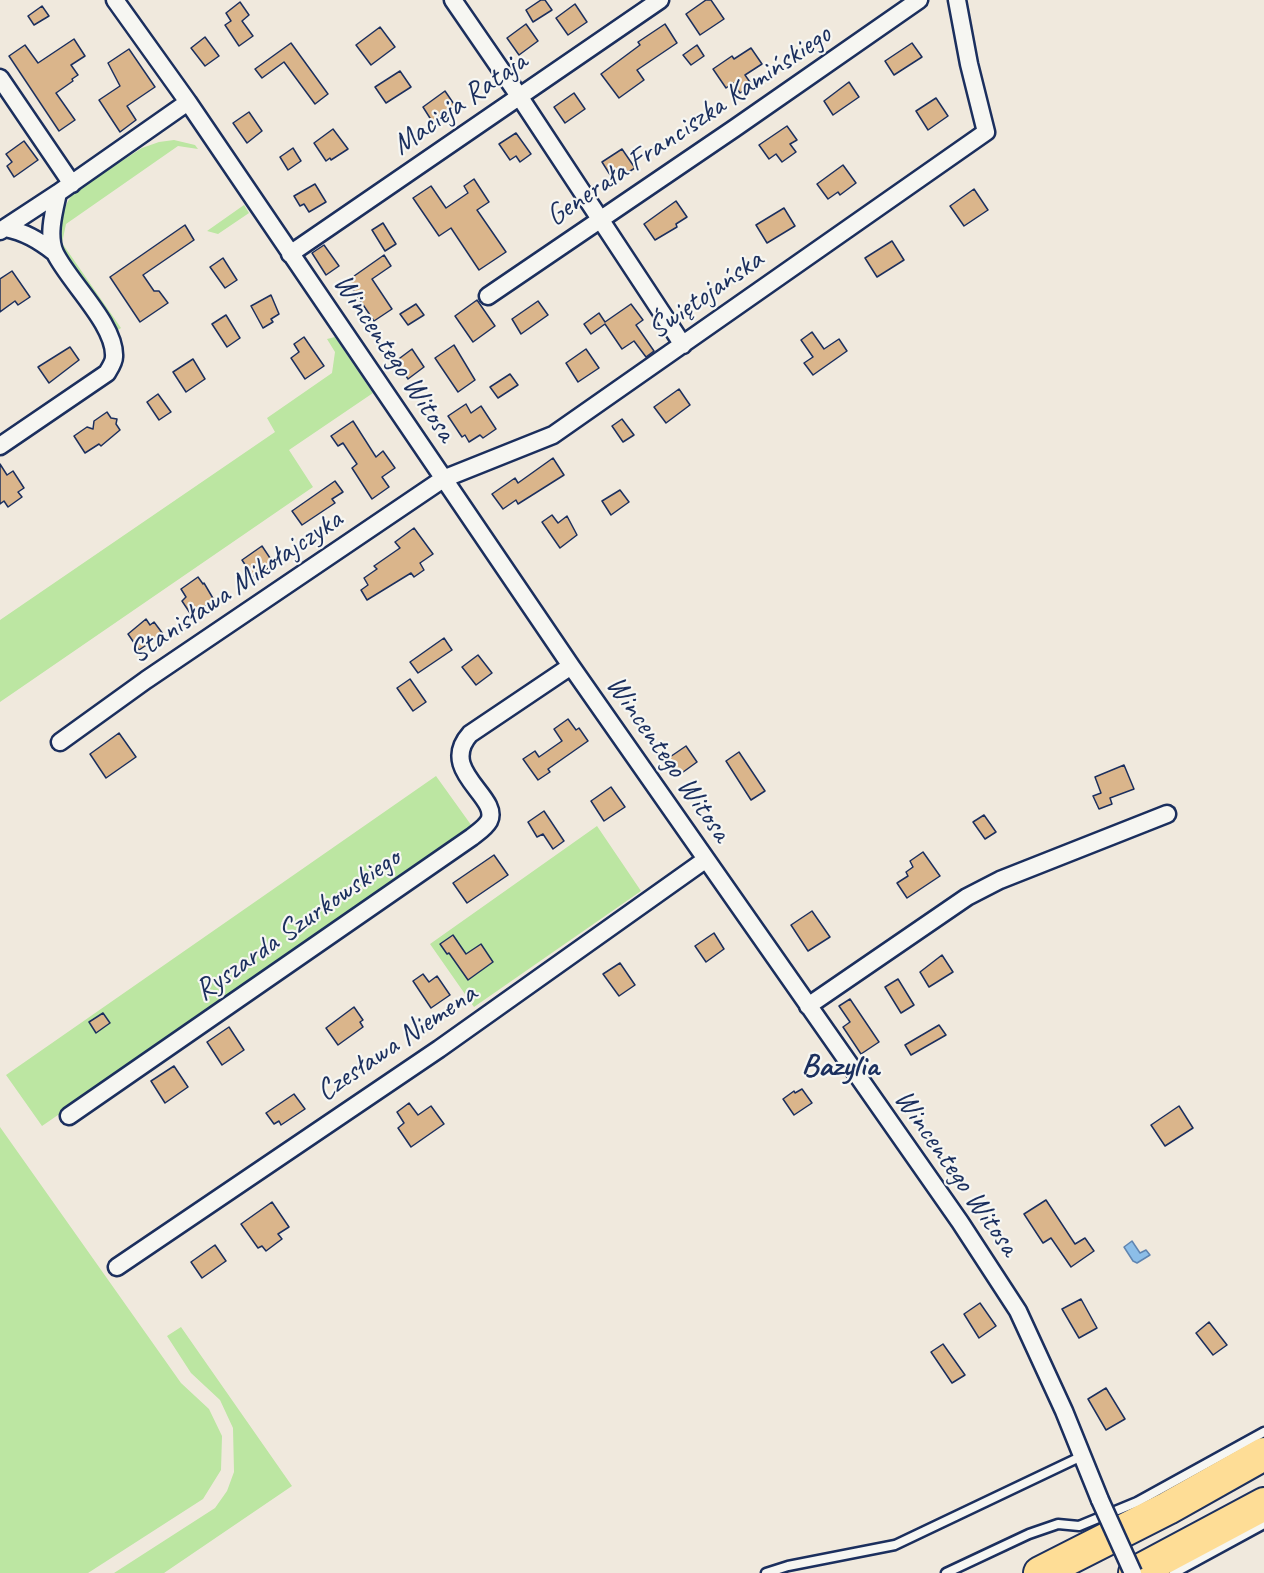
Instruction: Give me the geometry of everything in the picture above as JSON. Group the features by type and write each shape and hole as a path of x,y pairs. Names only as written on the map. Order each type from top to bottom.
{"highway":[{"path":"1041,1573 1168,1508 1264,1454"},
{"path":"1134,1573 1264,1504"}],"street":[{"name":"Wincentego Witosa","path":"115,0 188,102 705,860 960,1222 1018,1311 1134,1573"},
{"path":"453,0 683,345"},
{"name":"Macieja Rataja","path":"290,254 660,0"},
{"name":"Generała Franciszka Kamińskiego","path":"488,296 919,0"},
{"name":"Świętojańska","path":"443,479 553,435 987,132 969,64 957,0"},
{"path":"0,78 72,184"},
{"path":"2,229 72,184 188,102"},
{"path":"54,252 53,215 58,193"},
{"path":"0,446 107,374 115,359 113,339 54,252 38,239 21,231 2,229"},
{"name":"Stanisława Mikołajczyka","path":"60,742 146,680 443,479"},
{"name":"Ryszarda Szurkowskiego","path":"69,1116 484,827 490,819 489,810 465,773 461,761 464,741 470,734 571,666"},
{"path":"808,1006 967,897 1000,880 1167,814"},
{"name":"Czesława Niemena","path":"117,1266 439,1049 705,860"}],"lane":[{"path":"946,1573 1029,1534 1058,1524 1079,1526 1137,1502 1264,1432"},
{"path":"766,1573 788,1566 895,1545 1082,1456"},
{"path":"1174,1573 1264,1524"}],"green space":[{"path":"174,140 195,145 198,149 178,146 66,224 62,243 121,328 118,330 65,258 59,244 60,223 72,194 84,185 142,148"},
{"path":"244,205 249,213 218,234 207,231"},
{"path":"335,337 373,393 289,450 313,487 0,702 0,620 275,432 267,418 332,373 335,352 327,339"},
{"path":"436,776 474,829 42,1126 6,1075"},
{"path":"597,826 641,891 474,1007 430,944"},
{"path":"0,1127 181,1383 209,1409 222,1436 221,1470 203,1499 88,1573 0,1573"},
{"path":"181,1327 292,1486 164,1573 114,1573 215,1508 227,1491 234,1472 233,1428 220,1400 191,1373 167,1336"}],"water":[{"path":"1132,1241 1140,1253 1146,1250 1150,1255 1137,1263 1133,1261 1124,1247"}],"building":[{"path":"541,0 545,0 552,10 533,22 526,10"},
{"path":"706,0 711,0 724,19 700,35 686,14"},
{"path":"240,2 249,15 242,21 253,36 239,46 225,25 231,21 226,13"},
{"path":"575,4 587,22 568,35 556,18"},
{"path":"42,6 49,16 34,25 28,16"},
{"path":"526,24 538,41 519,55 507,38"},
{"path":"665,24 677,43 637,70 644,80 619,98 601,74 640,45 638,42"},
{"path":"380,27 395,47 371,65 356,45"},
{"path":"205,37 219,56 205,66 191,48"},
{"path":"74,39 85,56 71,65 78,75 56,93 75,120 59,131 9,56 25,45 38,63"},
{"path":"291,43 328,94 315,104 284,62 262,78 255,69"},
{"path":"912,43 922,57 894,75 885,61"},
{"path":"697,45 704,56 691,65 683,55"},
{"path":"751,48 762,64 745,75 752,85 740,93 733,83 726,88 713,69 732,56 734,59"},
{"path":"129,49 155,87 127,106 136,120 120,132 99,100 120,86 108,63"},
{"path":"400,71 411,87 386,103 375,87"},
{"path":"849,82 859,97 833,115 824,101"},
{"path":"445,91 458,110 435,126 423,107"},
{"path":"574,93 585,109 565,123 554,107"},
{"path":"936,98 948,116 928,130 916,111"},
{"path":"249,112 262,131 247,143 233,123"},
{"path":"787,126 797,140 790,144 796,152 782,162 776,154 769,159 759,145"},
{"path":"333,129 348,149 326,161 314,143"},
{"path":"516,133 531,154 520,162 516,156 510,160 499,144"},
{"path":"24,141 38,160 14,177 7,166 12,162 6,154"},
{"path":"293,148 301,161 288,170 280,157"},
{"path":"622,149 635,168 614,181 602,162"},
{"path":"843,165 856,183 840,195 838,192 828,199 817,184"},
{"path":"474,179 489,202 477,210 506,252 479,270 451,228 439,236 413,198 431,186 446,208 468,193 464,186"},
{"path":"315,184 326,202 309,212 304,204 300,206 294,196"},
{"path":"974,189 988,210 964,226 950,206"},
{"path":"676,201 687,217 676,224 677,227 655,240 644,224"},
{"path":"784,208 795,226 767,243 756,225"},
{"path":"383,223 396,244 385,251 372,230"},
{"path":"185,225 194,240 143,275 154,291 159,291 168,303 140,322 110,277"},
{"path":"892,241 904,260 877,277 865,258"},
{"path":"324,245 339,266 326,275 312,253"},
{"path":"384,255 391,266 372,279 392,309 374,321 347,281"},
{"path":"223,258 237,280 225,288 210,267"},
{"path":"12,271 30,297 18,305 15,301 0,312 0,279"},
{"path":"271,295 279,314 271,319 273,322 263,328 251,306"},
{"path":"477,300 495,326 473,342 455,316"},
{"path":"538,301 548,315 521,334 512,319"},
{"path":"416,304 424,315 408,325 400,314"},
{"path":"631,304 643,320 636,325 654,351 646,357 634,341 622,349 605,324 591,334 584,324 599,313 605,322"},
{"path":"226,315 240,338 227,347 212,324"},
{"path":"812,332 824,349 839,339 847,351 813,375 804,363 813,357 801,340"},
{"path":"304,337 324,366 305,379 291,358 299,352 294,344"},
{"path":"454,345 475,380 458,392 435,358"},
{"path":"70,347 79,360 49,383 38,367"},
{"path":"412,349 424,367 408,379 396,361"},
{"path":"586,349 599,368 578,382 566,363"},
{"path":"193,359 205,379 186,392 173,372"},
{"path":"510,374 518,385 498,398 490,387"},
{"path":"679,389 690,405 666,423 654,407"},
{"path":"158,394 171,412 159,420 147,402"},
{"path":"466,404 471,413 481,406 496,429 483,438 480,435 469,442 465,435 462,437 448,416"},
{"path":"107,412 111,418 117,419 116,424 120,430 101,446 99,444 85,453 74,436 87,427 93,429 94,421"},
{"path":"622,419 634,435 623,442 612,426"},
{"path":"353,421 376,457 383,451 395,468 382,477 389,487 372,499 352,468 357,464 343,443 338,446 331,436"},
{"path":"553,458 564,475 518,504 516,500 503,509 492,494 515,478 518,483"},
{"path":"0,464 7,475 13,471 24,488 18,492 22,497 8,507 4,501 0,504"},
{"path":"335,481 343,492 332,499 335,503 302,525 292,511"},
{"path":"620,490 629,502 611,515 602,501"},
{"path":"552,515 558,523 567,516 577,535 560,548 542,522"},
{"path":"414,528 433,554 420,563 424,570 414,577 411,573 367,600 361,590 368,585 364,578 377,569 374,566 400,548 395,542"},
{"path":"262,546 274,564 254,578 242,560"},
{"path":"198,577 214,600 201,609 204,613 194,619 182,601 186,597 181,589"},
{"path":"146,619 150,625 154,622 163,634 139,650 128,634"},
{"path":"444,638 452,650 418,673 410,662"},
{"path":"478,655 492,673 476,685 462,667"},
{"path":"410,679 426,702 413,711 397,688"},
{"path":"568,719 576,730 579,728 588,741 548,769 550,772 538,780 523,759 535,751 539,757 562,741 554,729"},
{"path":"119,733 136,757 106,778 90,754"},
{"path":"686,746 697,762 679,775 667,759"},
{"path":"739,752 765,791 751,800 726,761"},
{"path":"1124,765 1134,789 1110,798 1112,804 1099,809 1093,796 1101,793 1095,777"},
{"path":"611,787 625,807 604,821 591,801"},
{"path":"544,811 564,841 553,849 543,834 537,837 528,822"},
{"path":"984,815 996,832 985,839 973,822"},
{"path":"923,852 940,876 907,898 897,883 908,876 906,872 913,867 910,861"},
{"path":"494,855 508,875 467,903 453,883"},
{"path":"812,911 830,937 808,951 791,925"},
{"path":"714,933 724,949 706,962 695,946"},
{"path":"453,935 466,954 481,944 493,962 468,980 440,944"},
{"path":"942,955 953,972 929,987 920,972"},
{"path":"620,963 635,985 619,996 603,974"},
{"path":"423,974 429,982 437,976 450,995 431,1008 413,981"},
{"path":"898,979 914,1005 901,1013 885,987"},
{"path":"850,999 879,1042 861,1054 843,1027 850,1022 839,1006"},
{"path":"354,1007 363,1020 360,1022 363,1027 338,1045 326,1028"},
{"path":"103,1013 110,1023 96,1033 89,1022"},
{"path":"939,1025 946,1035 911,1055 905,1045"},
{"path":"229,1027 244,1050 222,1065 207,1042"},
{"path":"174,1066 188,1087 165,1103 151,1081"},
{"path":"802,1089 812,1103 794,1115 783,1099 794,1091 795,1093"},
{"path":"294,1094 305,1109 281,1125 279,1121 274,1124 266,1113"},
{"path":"409,1103 418,1115 431,1106 444,1124 411,1147 398,1128 404,1123 397,1112"},
{"path":"1179,1106 1193,1128 1165,1146 1151,1125"},
{"path":"1046,1200 1075,1244 1085,1238 1094,1251 1071,1267 1051,1238 1043,1243 1024,1214"},
{"path":"272,1202 289,1227 278,1234 282,1239 266,1251 262,1246 258,1248 241,1224"},
{"path":"215,1245 226,1261 202,1278 191,1262"},
{"path":"1081,1299 1097,1328 1079,1338 1062,1309"},
{"path":"980,1303 996,1326 979,1338 964,1314"},
{"path":"1209,1322 1227,1345 1213,1355 1196,1333"},
{"path":"943,1344 965,1375 952,1383 931,1352"},
{"path":"1106,1388 1125,1419 1106,1430 1088,1399"}],"district":[{"name":"Bazylia","path":"840,1067"}]}
